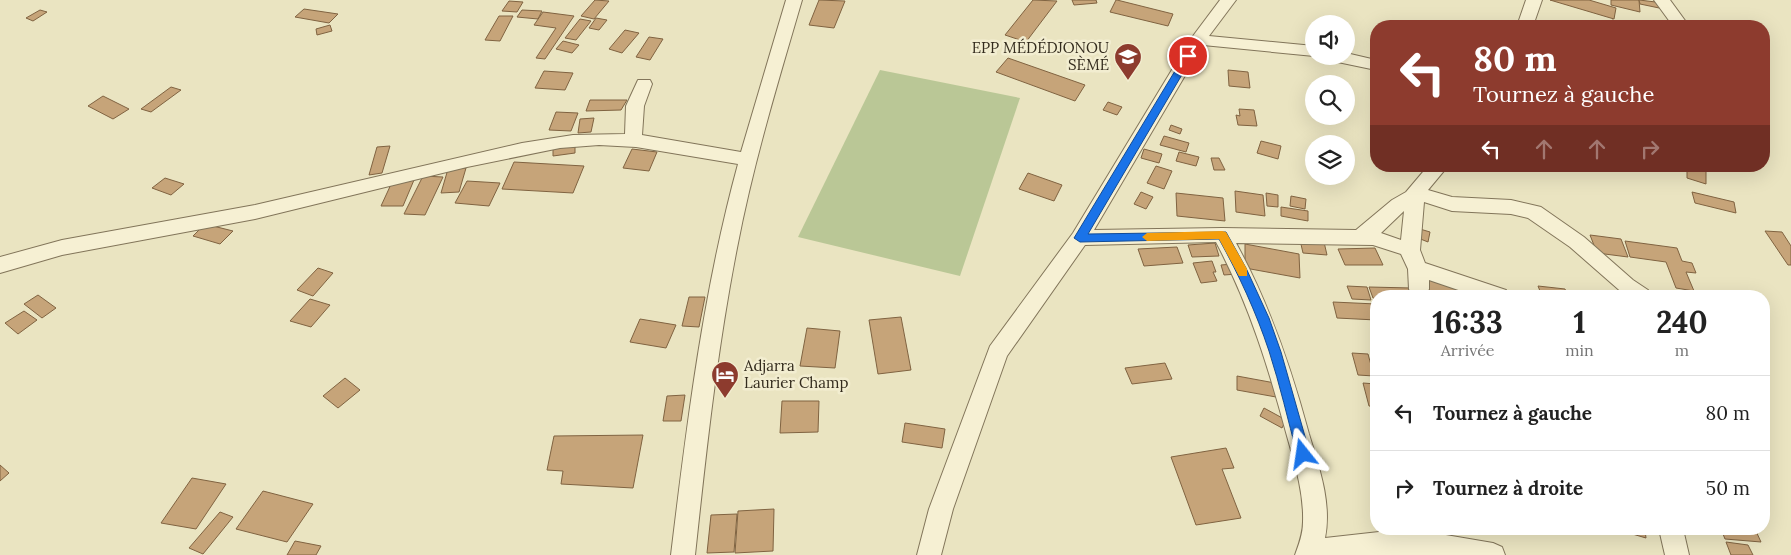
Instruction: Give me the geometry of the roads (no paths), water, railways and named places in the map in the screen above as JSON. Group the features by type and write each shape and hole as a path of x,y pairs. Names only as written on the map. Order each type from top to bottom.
{"street":[{"path":"683,555 697,438 727,249 747,159 794,0"},
{"path":"929,555 941,509 998,352 1080,238 1198,40 1228,0"},
{"path":"1528,20 1534,0"},
{"path":"1662,0 1677,20"},
{"path":"1198,40 1305,50"},
{"path":"1355,60 1370,64"},
{"path":"633,140 635,106 644,84"},
{"path":"0,265 38,252 256,211 353,190 449,164 559,142 633,140 747,159"},
{"path":"1360,238 1373,231 1395,206 1415,194 1434,172"},
{"path":"1415,194 1414,259 1419,289"},
{"path":"1415,194 1452,204 1511,207 1534,212 1577,242 1632,290"},
{"path":"1080,238 1222,235 1374,238 1414,259 1485,290"},
{"path":"1222,235 1240,268 1263,318 1285,386 1312,491 1315,516 1309,554 1358,544 1406,540 1438,543 1493,555"},
{"path":"1672,535 1677,555"}],"place":[{"name":"EPP MÉDÉDJONOU SÈMÉ","path":"1128,81"},
{"name":"Adjarra Laurier Champ","path":"725,399"}]}
